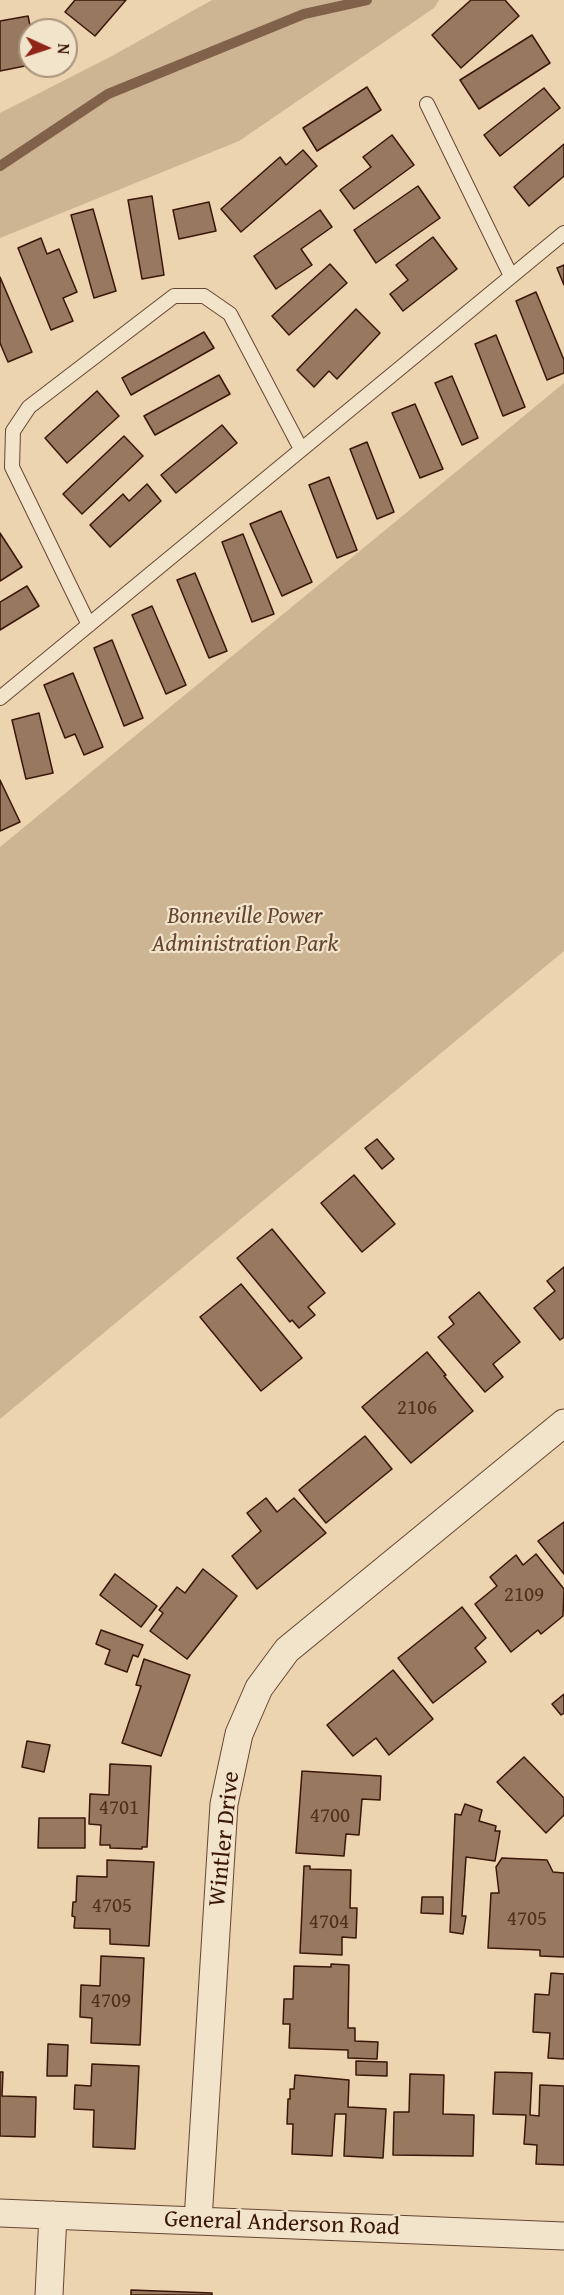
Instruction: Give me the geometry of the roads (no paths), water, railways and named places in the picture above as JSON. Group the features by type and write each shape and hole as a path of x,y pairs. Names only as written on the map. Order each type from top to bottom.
{"street":[{"name":"Wintler Drive","path":"198,2220 224,1804 239,1734 259,1688 287,1650 564,1423"},
{"name":"General Anderson Road","path":"0,2213 564,2236"},
{"path":"50,2295 53,2215"}],"lane":[{"path":"427,104 512,276"},
{"path":"0,698 564,232"},
{"path":"89,625 12,467 13,431 29,407 174,296 204,296 230,314 301,449"}],"waterway":[{"path":"0,166 108,94 304,14 367,0"}],"park label":[{"name":"Bonneville Power Administration Park","path":"245,931"}]}
